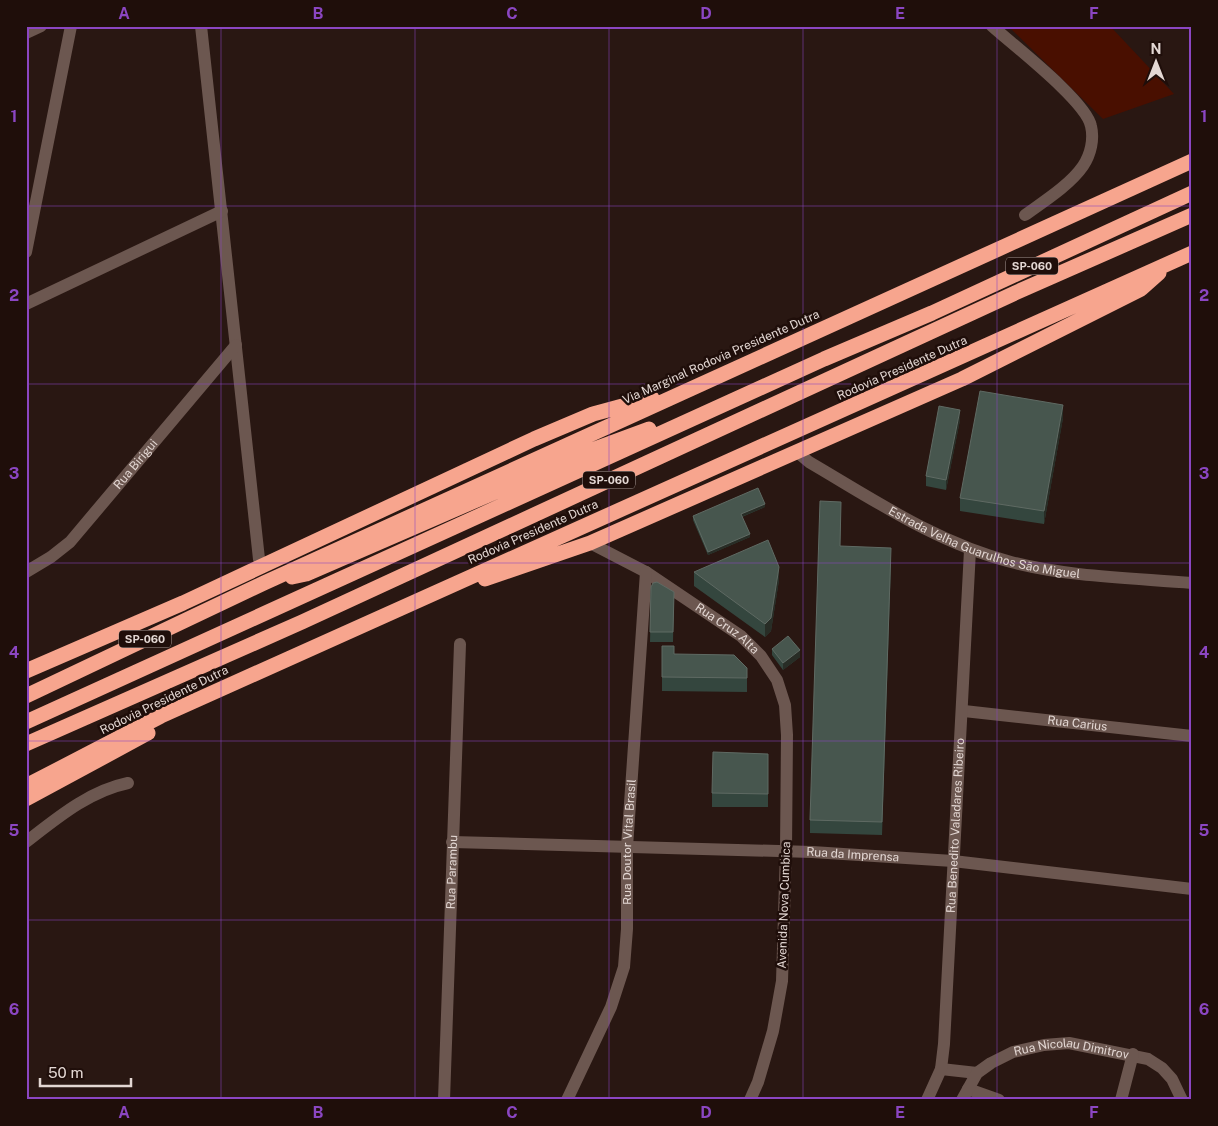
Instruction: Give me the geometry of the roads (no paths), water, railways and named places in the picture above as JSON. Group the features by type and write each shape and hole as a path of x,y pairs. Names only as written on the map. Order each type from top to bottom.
{"highway":[{"name":"Via Marginal Rodovia Presidente Dutra","path":"264,582 1192,160"},
{"name":"SP-060","path":"26,722 824,359 932,313 1192,193"},
{"name":"Rodovia Presidente Dutra","path":"26,744 302,622 1015,293 1192,215"},
{"name":"Rodovia Presidente Dutra","path":"26,786 161,716 443,588 740,458 1192,253"},
{"path":"443,588 459,589 590,543 962,379 1141,289 1170,263"},
{"path":"264,582 306,574 592,450 656,426 790,368 824,359"},
{"path":"26,671 183,603 534,439 622,405 682,391"},
{"name":"SP-060","path":"26,696 264,582"},
{"path":"26,799 146,735 161,716"}],"street":[{"path":"26,33 41,26"},
{"path":"26,252 70,26"},
{"path":"201,26 260,559"},
{"path":"992,26 1066,93 1084,112 1091,125 1092,147 1083,166 1052,196 1025,215"},
{"path":"26,304 222,211"},
{"name":"Rua Birigui","path":"26,572 52,557 70,542 236,345"},
{"name":"Estrada Velha Guarulhos São Miguel","path":"796,451 808,462 919,528 970,550 1012,563 1072,572 1192,583"},
{"path":"617,531 617,546 622,558"},
{"path":"590,543 646,572"},
{"name":"Rua Benedito Valadares Ribeiro","path":"927,1100 941,1070 948,992 953,861 964,711 970,550"},
{"name":"Rua Cruz Alta","path":"646,572 741,636 761,656 777,680 785,705"},
{"name":"Rua Doutor Vital Brasil","path":"567,1100 611,1007 624,967 627,929 627,847 646,572"},
{"name":"Rua Parambu","path":"444,1100 460,644"},
{"name":"Avenida Nova Cumbica","path":"750,1100 758,1082 773,1031 782,981 786,850 787,736 785,705"},
{"name":"Rua Carius","path":"964,711 1192,736"},
{"path":"26,842 85,800 112,786 128,784"},
{"name":"Rua da Imprensa","path":"452,842 786,850 953,861 1192,889"},
{"name":"Rua Nicolau Dimitrov","path":"965,1094 977,1073 991,1063 1013,1052 1044,1045 1069,1043 1133,1054 1148,1059 1162,1068 1172,1079 1182,1100"},
{"path":"1121,1100 1133,1054"},
{"path":"941,1070 977,1073"},
{"path":"965,1094 999,1100"}]}
